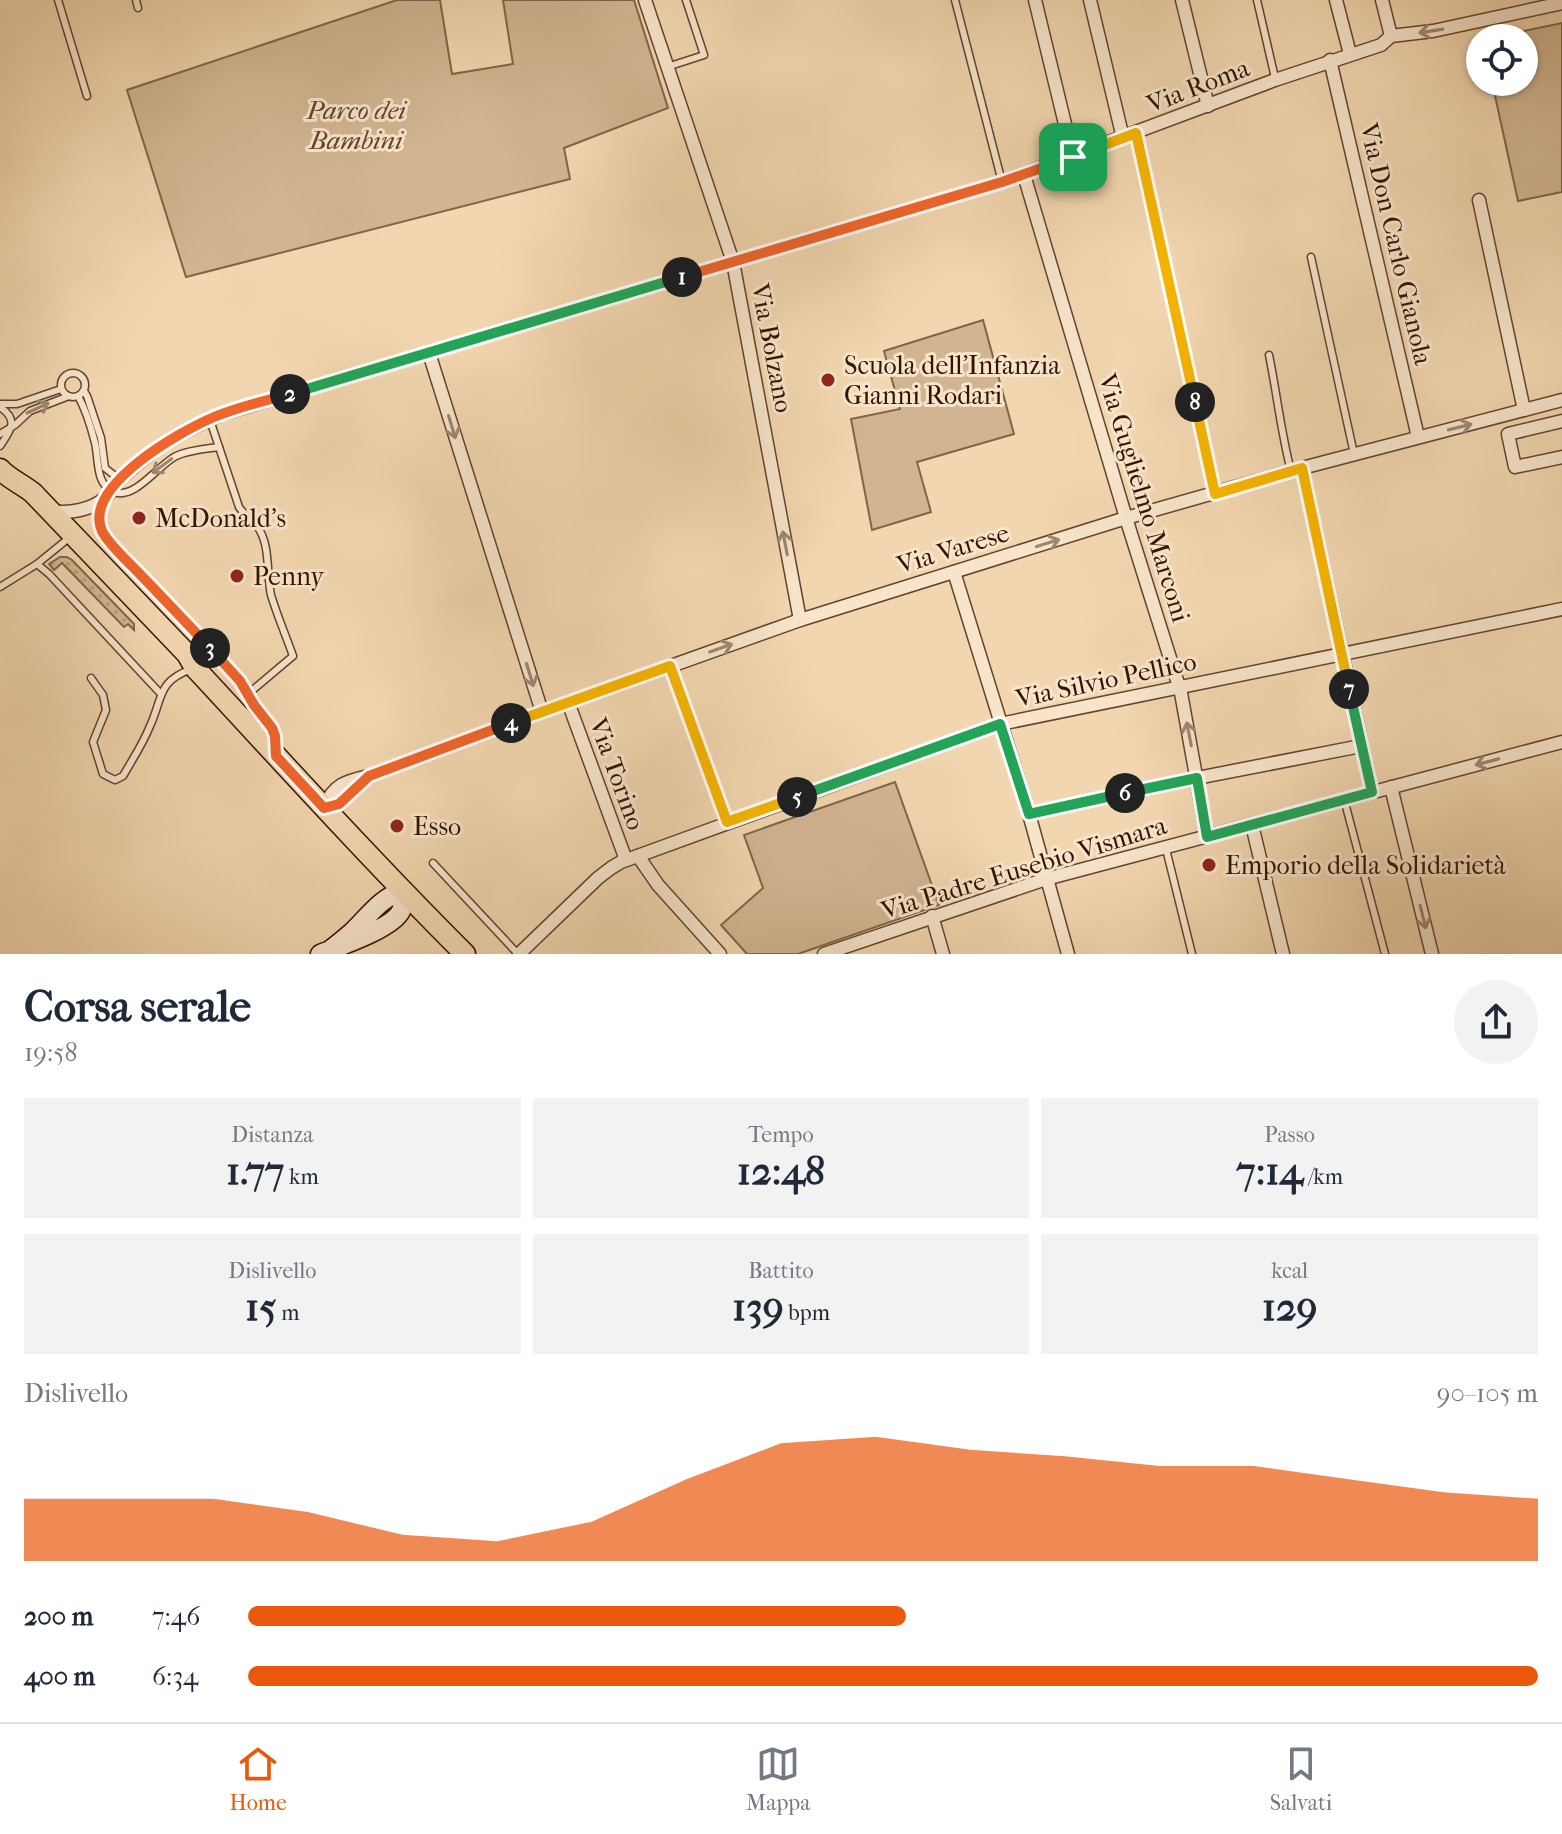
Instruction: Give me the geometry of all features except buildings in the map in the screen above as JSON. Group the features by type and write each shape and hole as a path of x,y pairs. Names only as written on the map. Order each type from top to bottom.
{"main road":[{"path":"0,469 6,476 25,486 94,555 324,808 465,954"},
{"path":"0,487 26,502 180,661 195,668"}],"street":[{"name":"Via Bolzano","path":"645,0 733,262 800,620"},
{"path":"1035,0 1073,157"},
{"path":"1090,0 1129,136 1215,494"},
{"path":"1182,0 1208,106"},
{"path":"1336,0 1350,54"},
{"path":"1382,0 1391,36"},
{"name":"Via Roma","path":"48,510 65,512 86,508 108,494 119,479 158,448 209,419 1024,175 1275,80 1381,45 1391,36 1433,31 1562,3"},
{"name":"Via Don Carlo Gianola","path":"1330,60 1418,437"},
{"name":"Via Guglielmo Marconi","path":"1024,175 1179,687 1207,837"},
{"path":"1479,200 1524,410"},
{"path":"429,353 542,712"},
{"name":"Via Varese","path":"324,808 339,804 369,776 800,620 1126,518 1562,400"},
{"path":"1562,421 1508,434 1515,467 1562,457"},
{"path":"1296,470 1342,654 1372,792"},
{"path":"954,572 1029,814 1068,954"},
{"name":"Via Silvio Pellico","path":"518,954 611,868 727,822 1000,724 1562,609"},
{"path":"670,666 727,822"},
{"name":"Via Torino","path":"568,702 632,858 720,954"},
{"name":"Via Padre Eusebio Vismara","path":"824,954 1046,879 1562,742"},
{"path":"1029,814 1361,746"},
{"path":"1391,787 1432,954"},
{"path":"1252,825 1283,954"},
{"path":"326,952 368,934 399,915 403,907 402,891"},
{"path":"932,916 943,954"}],"lane":[{"path":"58,0 87,96"},
{"path":"667,67 704,55 686,0"},
{"path":"955,0 1002,182"},
{"path":"1257,0 1275,80"},
{"path":"1311,257 1354,454"},
{"path":"1269,355 1281,423 1296,470"},
{"path":"61,389 64,377 74,373 83,378 86,385 81,394 83,405 95,443 98,470 108,494 102,510 102,532 231,669 272,728 276,756"},
{"path":"61,389 69,396"},
{"path":"0,405 17,404 61,389"},
{"path":"0,434 30,411 69,396 87,396 101,438 105,468 119,479"},
{"path":"0,405 9,415 12,426 0,446"},
{"path":"209,419 239,507 257,526 264,540 270,592 293,656 248,694"},
{"path":"108,494 122,494 139,487 178,455 219,447"},
{"path":"86,508 101,522"},
{"path":"0,587 37,564 64,542"},
{"path":"37,564 160,693"},
{"path":"91,678 103,695 106,710 93,742 103,774 115,780 123,776 150,727 160,693 180,673 195,668"},
{"path":"1344,799 1385,954"},
{"path":"1166,848 1192,954"},
{"path":"433,863 518,954"}],"green space":[{"name":"Parco dei Bambini","path":"397,0 440,0 452,74 513,64 503,0 634,0 668,108 564,148 570,179 186,277 127,90"},
{"path":"1562,23 1562,192 1518,201 1495,96 1538,96 1538,28"},
{"path":"983,320 1014,434 917,462 931,512 872,530 851,419 900,409 884,351"},
{"path":"60,557 72,560 134,624 134,630 128,624 124,627 62,563 54,570 49,564"},
{"path":"895,782 939,905 798,954 747,954 721,925 763,888 744,835"}],"place":[{"name":"Scuola dell'Infanzia Gianni Rodari","path":"828,380"},
{"name":"McDonald's","path":"139,518"},
{"name":"Penny","path":"237,576"},
{"name":"Esso","path":"397,826"},
{"name":"Emporio della Solidarietà","path":"1209,865"}],"route":[{"path":"1136,133 1215,494 1302,468 1372,792 1207,837 1197,778 1029,814 1000,724 727,822 670,666 369,776 339,804 324,808 276,756 272,728 231,669 102,532 104,503 119,479 178,435 222,414 1002,182 1073,157 1136,133"}]}
